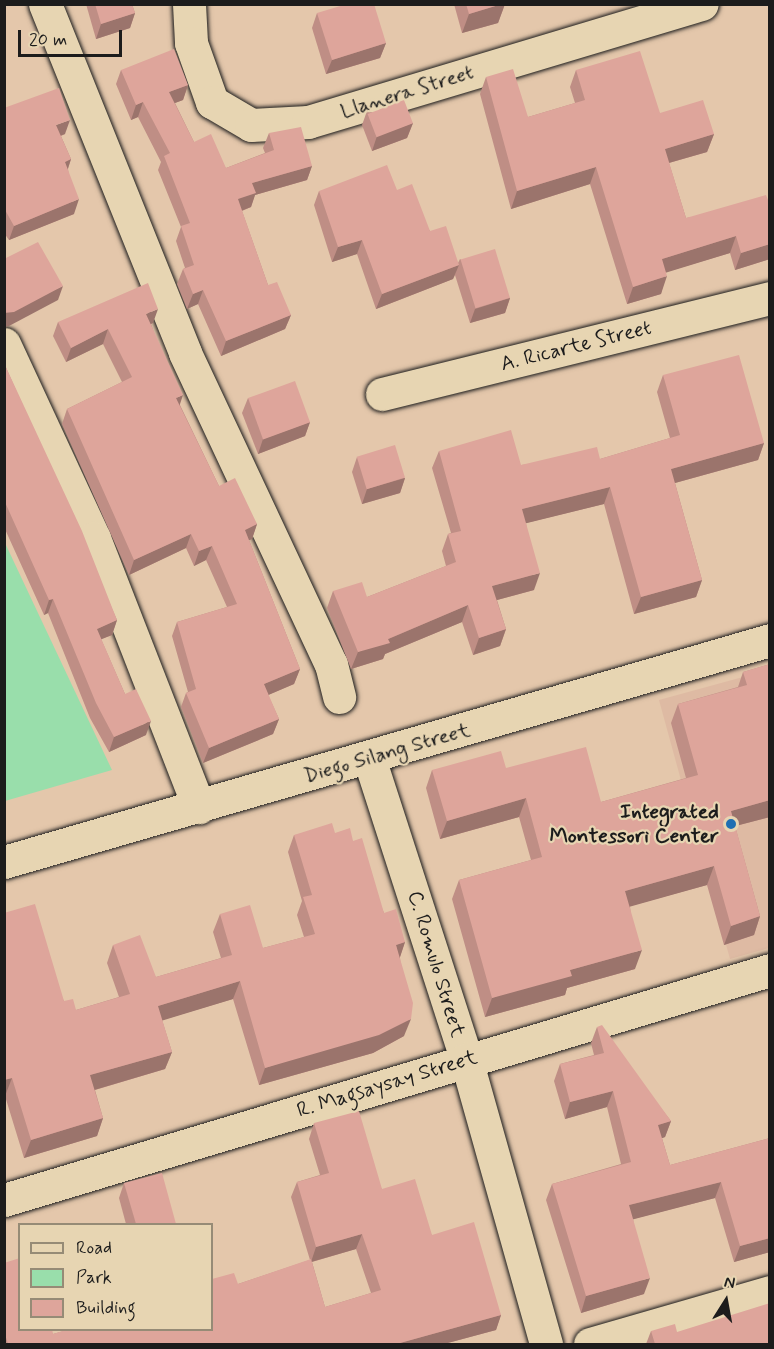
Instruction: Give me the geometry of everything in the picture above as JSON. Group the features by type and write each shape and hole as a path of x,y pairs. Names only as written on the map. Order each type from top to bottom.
{"street":[{"path":"45,4 184,353 331,664 339,697"},
{"name":"Llanera Street","path":"189,4 190,42 212,102 251,124 308,122 702,4"},
{"name":"A. Ricarte Street","path":"382,394 770,298"},
{"path":"4,344 94,538 199,807"},
{"name":"Diego Silang Street","path":"4,862 770,640"},
{"name":"C. Romulo Street","path":"369,758 466,1059 546,1344"},
{"name":"R. Magsaysay Street","path":"4,1200 466,1059 770,970"},
{"path":"590,1344 770,1292"}],"shaded area":[{"name":"Integrated Montessori Center","path":"769,670 769,948 730,959 659,700"}],"green space":[{"path":"5,543 112,770 4,801"}],"building":[{"path":"95,4 132,4 135,13 101,24"},
{"path":"347,4 374,4 386,43 332,60 317,13"},
{"path":"466,4 502,4 469,14"},
{"path":"174,49 188,85 169,92 194,142 211,134 226,168 274,150 269,133 301,127 312,166 252,183 256,193 238,199 268,285 277,282 291,315 226,341 203,290 193,294 183,269 194,265 181,226 190,223 164,156 170,153 143,102 136,105 121,70"},
{"path":"640,51 660,113 703,100 714,134 665,149 686,218 766,195 770,205 770,244 741,253 736,236 662,259 667,276 633,287 596,167 517,191 486,77 513,69 528,117 585,100 576,70"},
{"path":"59,88 70,120 56,125 71,159 65,162 79,199 14,226 4,208 4,108"},
{"path":"404,100 413,123 377,137 368,114"},
{"path":"387,165 397,190 412,184 430,231 446,226 459,265 382,294 362,240 338,247 319,191"},
{"path":"38,242 63,286 14,312 4,313 4,259"},
{"path":"495,249 510,298 475,308 461,260"},
{"path":"148,283 158,309 146,314 183,395 176,398 219,486 235,478 257,524 245,530 300,669 264,684 279,719 209,748 186,693 196,689 177,622 237,604 212,546 199,551 191,534 134,560 67,409 132,377 108,329 71,348 58,322"},
{"path":"739,355 764,443 671,469 702,580 641,597 610,487 522,509 540,573 492,586 506,629 479,638 468,605 388,639 390,643 358,652 333,591 362,582 367,597 456,562 448,534 461,531 439,451 511,430 521,465 597,447 600,459 680,435 663,375"},
{"path":"4,363 82,531 117,620 97,629 125,694 136,689 151,721 114,737 96,703 53,599 49,600 4,500"},
{"path":"295,381 310,422 263,439 248,398"},
{"path":"395,445 405,478 367,489 357,457"},
{"path":"770,664 770,800 731,811 760,916 731,926 714,866 625,891 642,950 570,970 572,976 492,998 459,880 542,857 526,798 447,821 432,770 501,751 506,768 586,747 601,802 698,775 678,704 747,685 743,672"},
{"path":"332,823 335,833 350,828 353,841 362,838 384,913 396,909 405,942 396,945 413,1003 411,1019 379,1035 265,1068 240,981 158,1006 172,1052 90,1075 103,1118 31,1140 12,1078 4,1080 4,913 35,904 64,1001 73,999 76,1010 130,994 113,945 140,935 156,977 232,955 220,914 250,905 263,948 315,934 303,897 312,895 294,835"},
{"path":"602,1025 671,1121 658,1125 670,1165 770,1138 770,1238 740,1246 721,1182 629,1205 650,1278 586,1296 552,1184 631,1162 613,1091 570,1102 560,1064 604,1053 597,1027"},
{"path":"359,1111 382,1189 415,1179 432,1235 474,1222 501,1315 400,1344 8,1344 4,1331 4,1263 18,1259 18,1331 52,1331 53,1334 63,1331 213,1331 213,1279 234,1273 238,1284 311,1259 325,1307 381,1290 362,1234 316,1247 297,1182 329,1173 314,1123"},
{"path":"162,1173 176,1223 136,1223 124,1183"},
{"path":"770,1303 770,1344 655,1344 651,1331 675,1324 677,1332"}],"place":[{"name":"Integrated Montessori Center","path":"731,824"}]}
